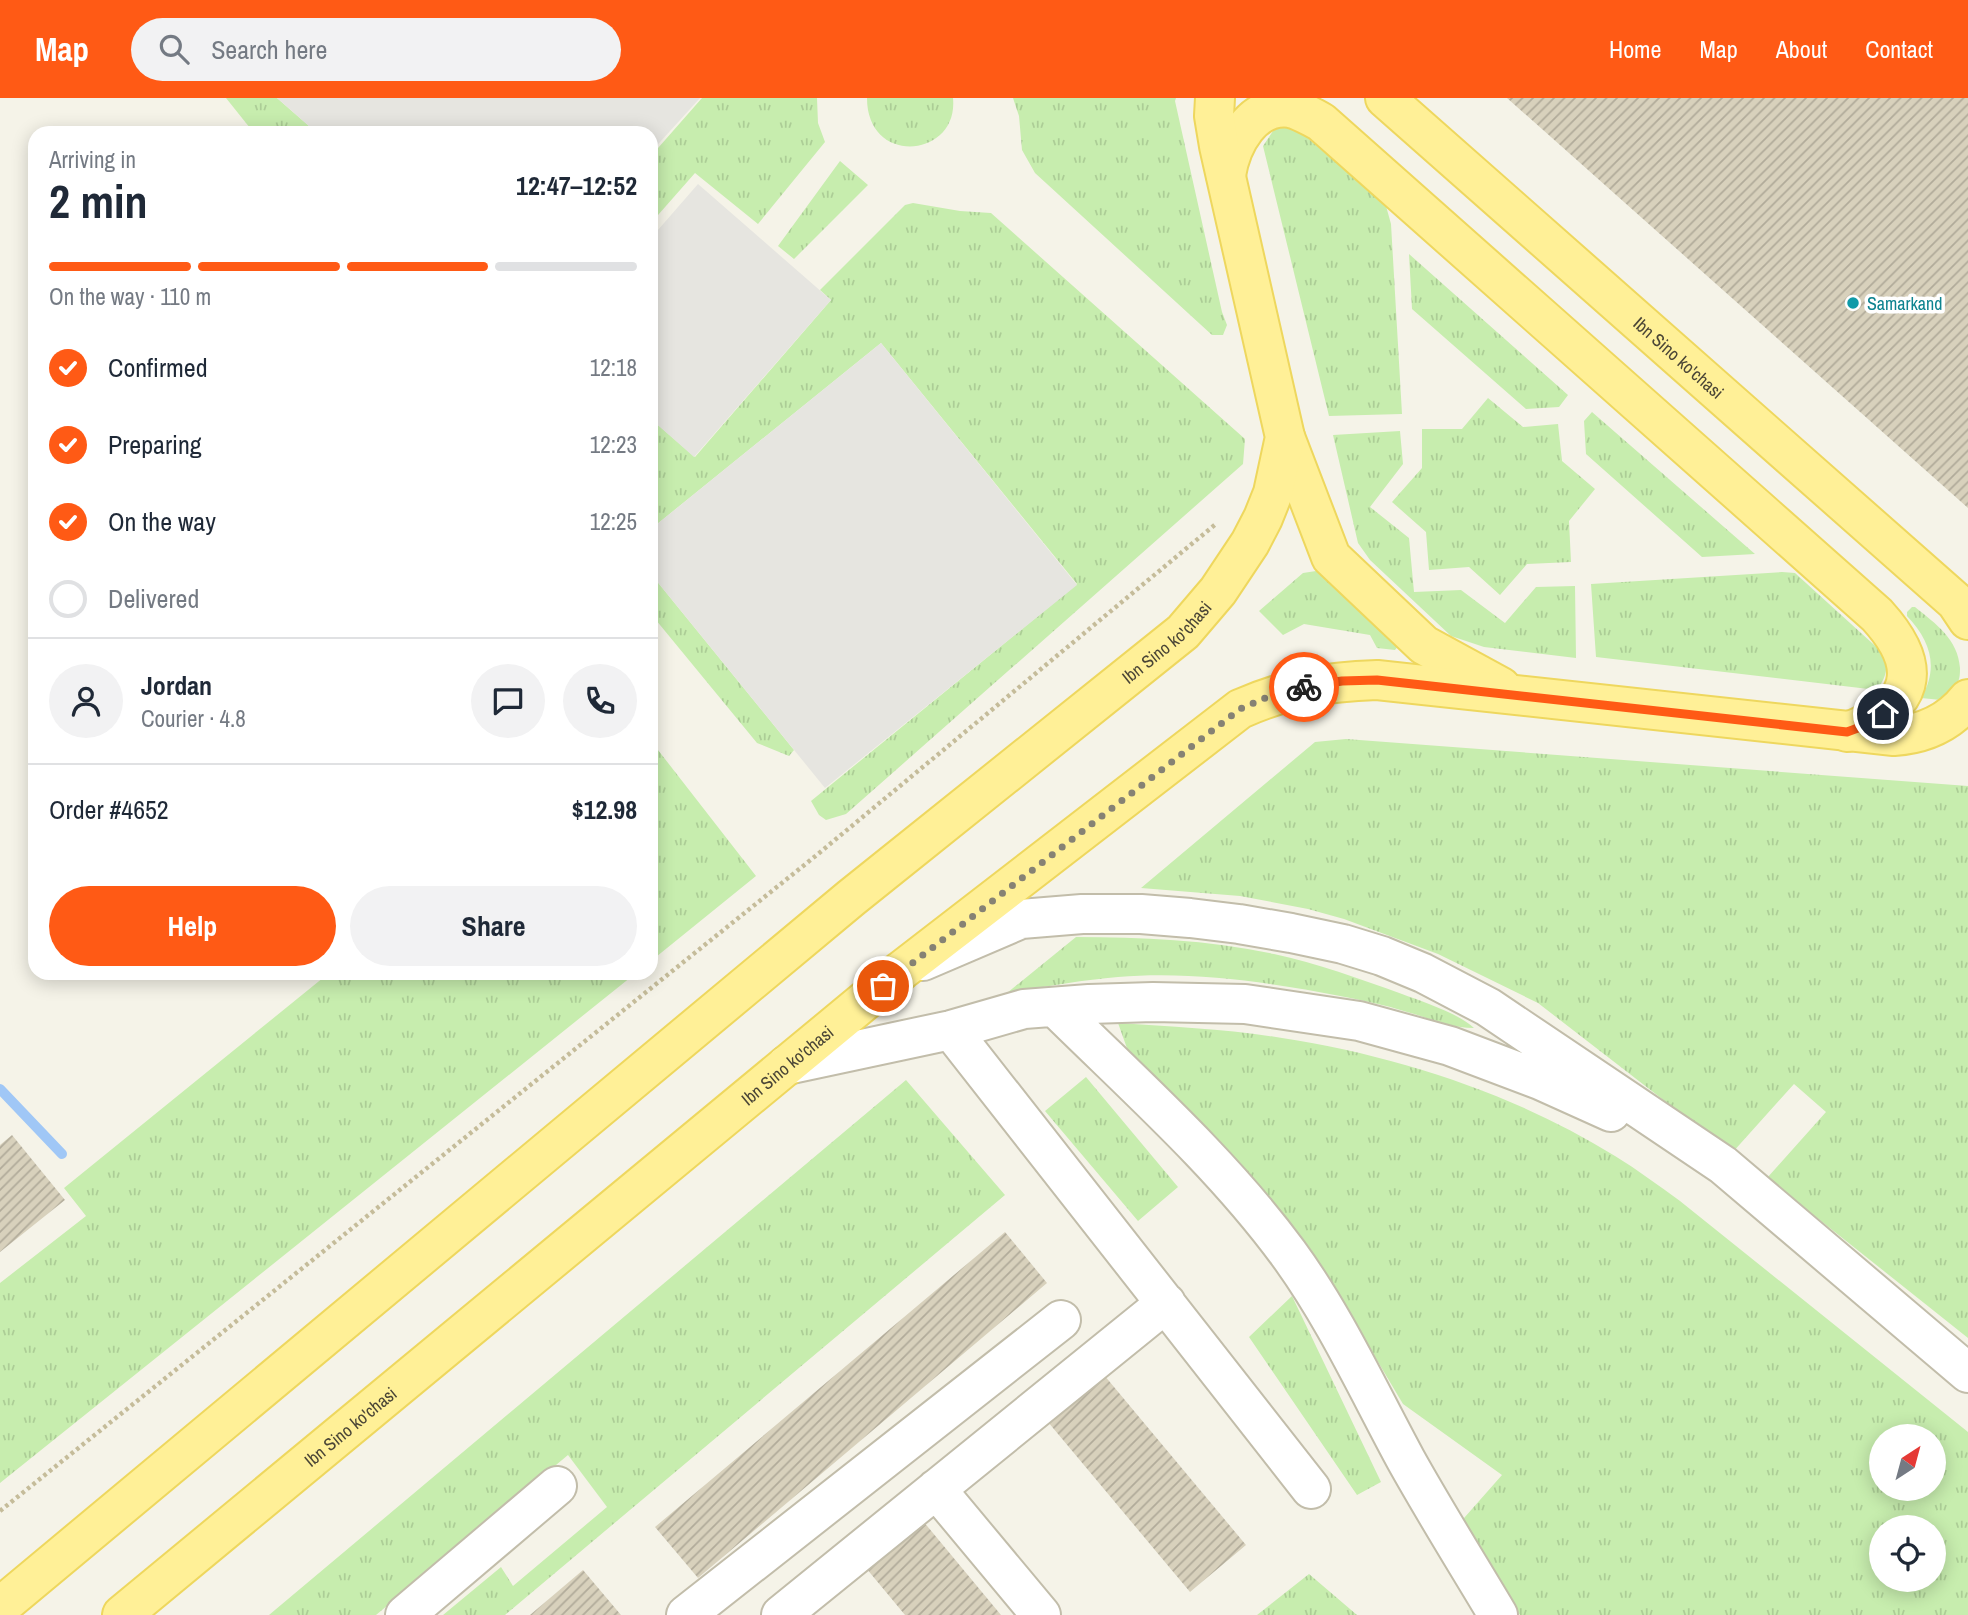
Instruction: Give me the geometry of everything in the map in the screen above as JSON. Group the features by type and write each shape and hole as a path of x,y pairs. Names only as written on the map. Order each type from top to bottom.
{"main road":[{"name":"Ibn Sino ko'chasi","path":"0,1607 851,898 1183,632 1218,591 1250,544 1263,518 1273,493 1284,437 1215,123 1215,98"},
{"name":"Ibn Sino ko'chasi","path":"1385,98 1946,593 1968,620"},
{"path":"1226,175 1230,153 1240,135 1262,114 1288,108 1321,122 1877,615 1889,628 1903,651 1907,660 1908,680 1898,700 1883,714 1866,725 1847,732"},
{"path":"1284,437 1331,556 1424,645 1516,696"},
{"name":"Ibn Sino ko'chasi","path":"122,1615 902,970 1240,709 1306,686 1377,680 1894,736 1929,729 1951,717 1968,699"}],"street":[{"path":"902,970 1021,919 1082,914 1141,914 1291,933 1343,944 1423,973 1488,1007 1723,1165 1968,1373"},
{"path":"787,1065 951,1030 1024,1009 1153,1002 1245,1004 1359,1021 1450,1046 1541,1080 1723,1165"},
{"path":"1055,1007 1204,1155 1286,1251 1319,1298 1408,1463 1498,1615"},
{"path":"951,1030 1311,1489"},
{"path":"782,1615 1166,1303"},
{"path":"698,1611 1061,1320"},
{"path":"405,1615 557,1486"},
{"path":"936,1489 1041,1615"}],"path":[{"path":"0,1511 818,854 1225,516"}],"green space":[{"path":"226,98 277,98 309,126 248,126"},
{"path":"702,98 817,98 818,123 825,142 758,224 695,173 658,215 658,148"},
{"path":"867,98 953,98 951,118 942,133 928,143 912,146 896,144 881,136 871,120"},
{"path":"1013,98 1176,98 1227,325 1223,335 1212,335 1035,173 1022,150 1019,116"},
{"path":"1294,126 1386,206 1391,224 1402,414 1329,416 1263,146 1275,128"},
{"path":"840,161 868,185 794,259 778,246"},
{"path":"913,203 991,213 1245,439 1243,464 846,814 826,820 819,815 811,801 1077,584 881,343 658,523 658,425 695,457 831,300 820,290 905,205"},
{"path":"1409,254 1568,395 1559,407 1526,409 1412,309"},
{"path":"1488,398 1523,427 1558,424 1562,461 1595,489 1569,521 1571,562 1527,564 1500,595 1469,567 1429,570 1426,532 1392,502 1422,468 1422,429 1462,429"},
{"path":"1592,412 1755,554 1702,557 1586,454 1584,421"},
{"path":"1400,431 1403,464 1370,507 1409,538 1414,592 1461,590 1505,623 1536,587 1575,586 1576,658 1484,647 1451,636 1370,560 1358,543 1333,435"},
{"path":"1316,571 1399,645 1395,650 1377,648 1370,635 1304,624 1283,635 1259,611 1303,573"},
{"path":"1795,573 1883,653 1886,673 1877,690 1596,657 1591,584"},
{"path":"658,583 794,750 789,756 757,743 658,623"},
{"path":"1912,607 1945,633 1958,658 1958,682 1941,700 1921,698 1927,687 1931,665 1927,645 1907,616"},
{"path":"1346,739 1968,786 1968,1338 1767,1178 1826,1112 1794,1084 1732,1153 1538,1003 1438,954 1344,919 1308,909 1240,896 1141,888 1315,742"},
{"path":"658,750 756,876 658,955"},
{"path":"1076,937 1175,940 1274,954 1338,972 1419,1000 1450,1013 1474,1028 1448,1025 1390,1007 1285,986 1202,977 1118,977 1007,993"},
{"path":"320,980 627,980 0,1483 0,1283 86,1216 64,1188"},
{"path":"1118,1023 1262,1035 1369,1055 1412,1067 1454,1080 1537,1114 1632,1167 1680,1201 1968,1432 1968,1615 1520,1615 1457,1526 1502,1475 1403,1404 1321,1266 1128,1051"},
{"path":"1086,1077 1178,1187 1138,1221 1045,1111"},
{"path":"906,1080 1005,1195 505,1615 443,1615 501,1567 513,1586 607,1507 568,1455 376,1615 269,1615"},
{"path":"1292,1296 1381,1482 1357,1495 1249,1337"},
{"path":"1309,1574 1357,1615 1257,1615"}],"shaded area":[{"path":"277,98 700,98 658,144 658,126 309,126"},
{"path":"698,184 831,300 694,457 658,425 658,230"},
{"path":"881,343 1077,585 825,788 658,583 658,523"}],"building":[{"name":"Samarkand","path":"1507,98 1968,98 1968,508"},
{"path":"12,1135 65,1200 0,1252 0,1145"},
{"path":"1005,1232 1047,1283 698,1578 655,1527"},
{"path":"1104,1375 1246,1545 1190,1592 1048,1422"},
{"path":"923,1521 1001,1615 905,1615 866,1568"},
{"path":"583,1570 621,1615 530,1615"}],"waterway":[{"path":"0,1089 62,1154"}],"way so far":[{"path":"883,986 1240,709 1272,695 1304,687"}],"place":[{"name":"Samarkand","path":"1853,303"}],"route":[{"path":"1304,687 1342,681 1377,680 1847,732 1866,725 1883,714"}]}
